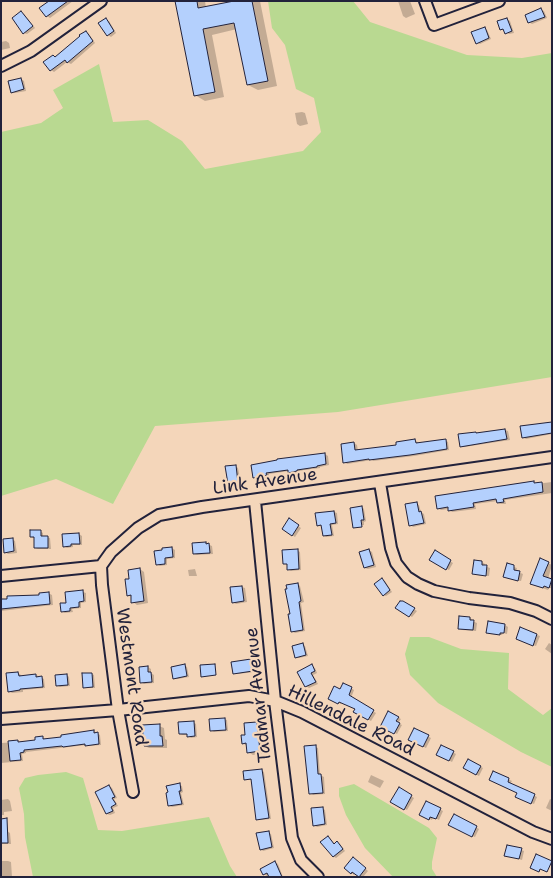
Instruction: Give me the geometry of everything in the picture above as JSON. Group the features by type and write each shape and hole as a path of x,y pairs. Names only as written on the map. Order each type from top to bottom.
{"street":[{"path":"1,66 31,51 101,1"},
{"path":"425,1 434,25 499,1"},
{"name":"Link Avenue","path":"102,566 111,552 138,528 159,515 552,457"},
{"path":"380,483 390,548 396,564 407,577 418,584 434,590 469,598 510,602 552,619"},
{"name":"Tadmar Avenue","path":"254,501 275,701 292,838 301,860 318,877"},
{"path":"1,576 102,566"},
{"name":"Westmont Road","path":"102,566 102,586 118,710 133,792"},
{"name":"Hillendale Road","path":"1,719 118,710 248,696 275,701 302,712 533,832 552,839"}],"green space":[{"path":"268,1 353,1 370,22 467,55 522,58 552,53 552,377 338,412 155,426 113,504 56,479 1,496 1,132 41,123 63,108 53,90 99,64 113,122 148,120 182,141 205,169 303,151 321,132 314,98 296,89 285,45 272,28"},
{"path":"410,637 429,637 461,649 509,653 508,689 543,715 552,708 552,767 521,752 438,703 410,675 405,654"},
{"path":"66,772 83,778 98,830 122,831 209,817 230,866 237,877 33,877 25,837 24,814 19,788 25,778"},
{"path":"354,784 429,828 437,838 432,869 437,877 393,877 365,848 346,815 339,796 339,788"}],"building":[{"path":"49,1 68,1 46,17 39,8"},
{"path":"175,1 197,1 198,8 234,1 252,1 268,81 247,85 234,23 203,29 215,92 194,96"},
{"path":"541,8 545,17 528,23 525,15"},
{"path":"21,11 33,26 23,34 12,18"},
{"path":"106,18 114,31 107,36 98,23"},
{"path":"507,18 512,31 505,34 503,29 500,30 497,21"},
{"path":"485,27 489,38 476,44 471,32"},
{"path":"86,31 93,41 67,63 65,60 50,71 43,62 53,55 55,57"},
{"path":"21,78 24,89 11,93 8,81"},
{"path":"552,422 552,433 522,438 520,426"},
{"path":"505,429 507,439 460,447 458,434"},
{"path":"415,439 416,443 446,439 447,449 343,463 341,444 354,442 355,450 396,445 396,442"},
{"path":"325,453 326,464 288,473 288,470 266,473 267,475 253,478 251,465 277,459"},
{"path":"236,465 238,483 228,484 225,466"},
{"path":"534,481 534,483 542,482 543,492 503,499 504,502 497,503 496,499 473,503 474,507 448,511 448,507 437,509 435,496"},
{"path":"417,502 424,523 409,526 405,504"},
{"path":"362,506 364,520 361,520 362,527 353,528 350,508"},
{"path":"334,511 336,523 330,524 332,535 323,536 321,525 317,526 315,513"},
{"path":"289,518 299,525 292,536 282,529"},
{"path":"30,530 41,530 41,536 48,536 48,548 34,548 34,537 30,537"},
{"path":"79,533 80,544 71,544 71,546 63,547 62,534"},
{"path":"13,538 14,551 4,553 3,539"},
{"path":"206,542 206,544 209,543 210,553 193,554 192,543"},
{"path":"172,547 173,557 165,558 165,564 156,565 154,551"},
{"path":"298,549 299,569 287,570 287,564 283,564 282,550"},
{"path":"369,549 374,565 364,568 359,552"},
{"path":"435,550 451,560 446,570 429,560"},
{"path":"540,558 549,562 543,576 552,579 549,588 530,584"},
{"path":"474,560 482,561 482,565 487,565 486,576 472,574"},
{"path":"507,563 514,565 514,570 520,571 518,581 503,577"},
{"path":"140,568 144,601 131,603 131,595 127,596 125,579 129,579 128,570"},
{"path":"382,578 390,590 383,596 374,584"},
{"path":"298,583 303,630 291,632 285,589 287,589 286,585"},
{"path":"242,586 244,601 232,603 230,587"},
{"path":"83,590 84,601 79,602 79,607 61,612 60,603 66,603 65,592"},
{"path":"49,592 50,604 1,609 1,599 7,599 7,596 39,595 39,593"},
{"path":"400,601 415,608 409,617 395,608"},
{"path":"459,616 470,617 470,620 474,620 473,630 458,629"},
{"path":"488,621 505,624 504,633 500,633 500,635 486,633"},
{"path":"520,627 537,634 533,646 516,639"},
{"path":"303,643 306,655 295,658 292,646"},
{"path":"251,659 253,671 233,674 231,662"},
{"path":"185,664 187,676 173,679 171,667"},
{"path":"215,664 216,675 201,677 200,665"},
{"path":"312,664 315,671 311,673 316,682 305,687 297,672"},
{"path":"148,666 152,682 140,683 139,667"},
{"path":"18,672 19,676 36,674 36,677 42,676 43,687 8,692 6,673"},
{"path":"82,673 92,673 93,687 83,688"},
{"path":"67,674 68,685 56,686 55,675"},
{"path":"343,683 352,687 349,695 374,710 368,720 353,712 355,709 328,699 334,686 340,689"},
{"path":"388,711 399,717 396,721 400,723 394,734 380,727"},
{"path":"225,718 226,730 210,731 209,719"},
{"path":"194,721 195,736 187,737 187,734 179,734 178,722"},
{"path":"257,722 260,751 247,753 246,743 242,744 241,735 245,735 244,723"},
{"path":"160,724 160,736 162,736 163,746 144,746 142,725"},
{"path":"414,728 429,735 423,747 408,740"},
{"path":"94,730 94,733 98,732 99,744 24,750 24,752 20,753 21,760 10,761 8,741 35,740 35,737 43,736 43,739 61,737 61,735"},
{"path":"316,745 318,774 321,774 323,793 309,794 304,746"},
{"path":"441,745 454,751 449,761 436,755"},
{"path":"468,759 481,766 476,775 463,768"},
{"path":"262,769 269,818 256,820 251,779 244,780 243,771"},
{"path":"493,771 509,778 508,782 535,794 531,804 515,797 517,793 489,780"},
{"path":"180,783 181,791 179,791 182,804 168,806 166,786"},
{"path":"109,785 115,797 112,798 116,804 111,807 113,811 106,814 95,792"},
{"path":"399,787 412,795 404,810 390,802"},
{"path":"426,801 441,808 436,819 430,817 429,820 419,815"},
{"path":"323,807 325,824 313,826 311,808"},
{"path":"454,814 477,826 472,837 448,825"},
{"path":"7,818 8,843 1,843 1,819"},
{"path":"269,831 272,847 260,850 256,833"},
{"path":"328,836 334,844 337,841 343,849 333,857 320,842"},
{"path":"507,845 522,848 519,859 504,856"},
{"path":"536,854 552,861 547,872 540,869 539,872 530,868"},
{"path":"353,857 366,868 359,877 352,872 351,874 344,868"},
{"path":"275,861 282,877 269,877 267,873 263,875 260,869"}]}
